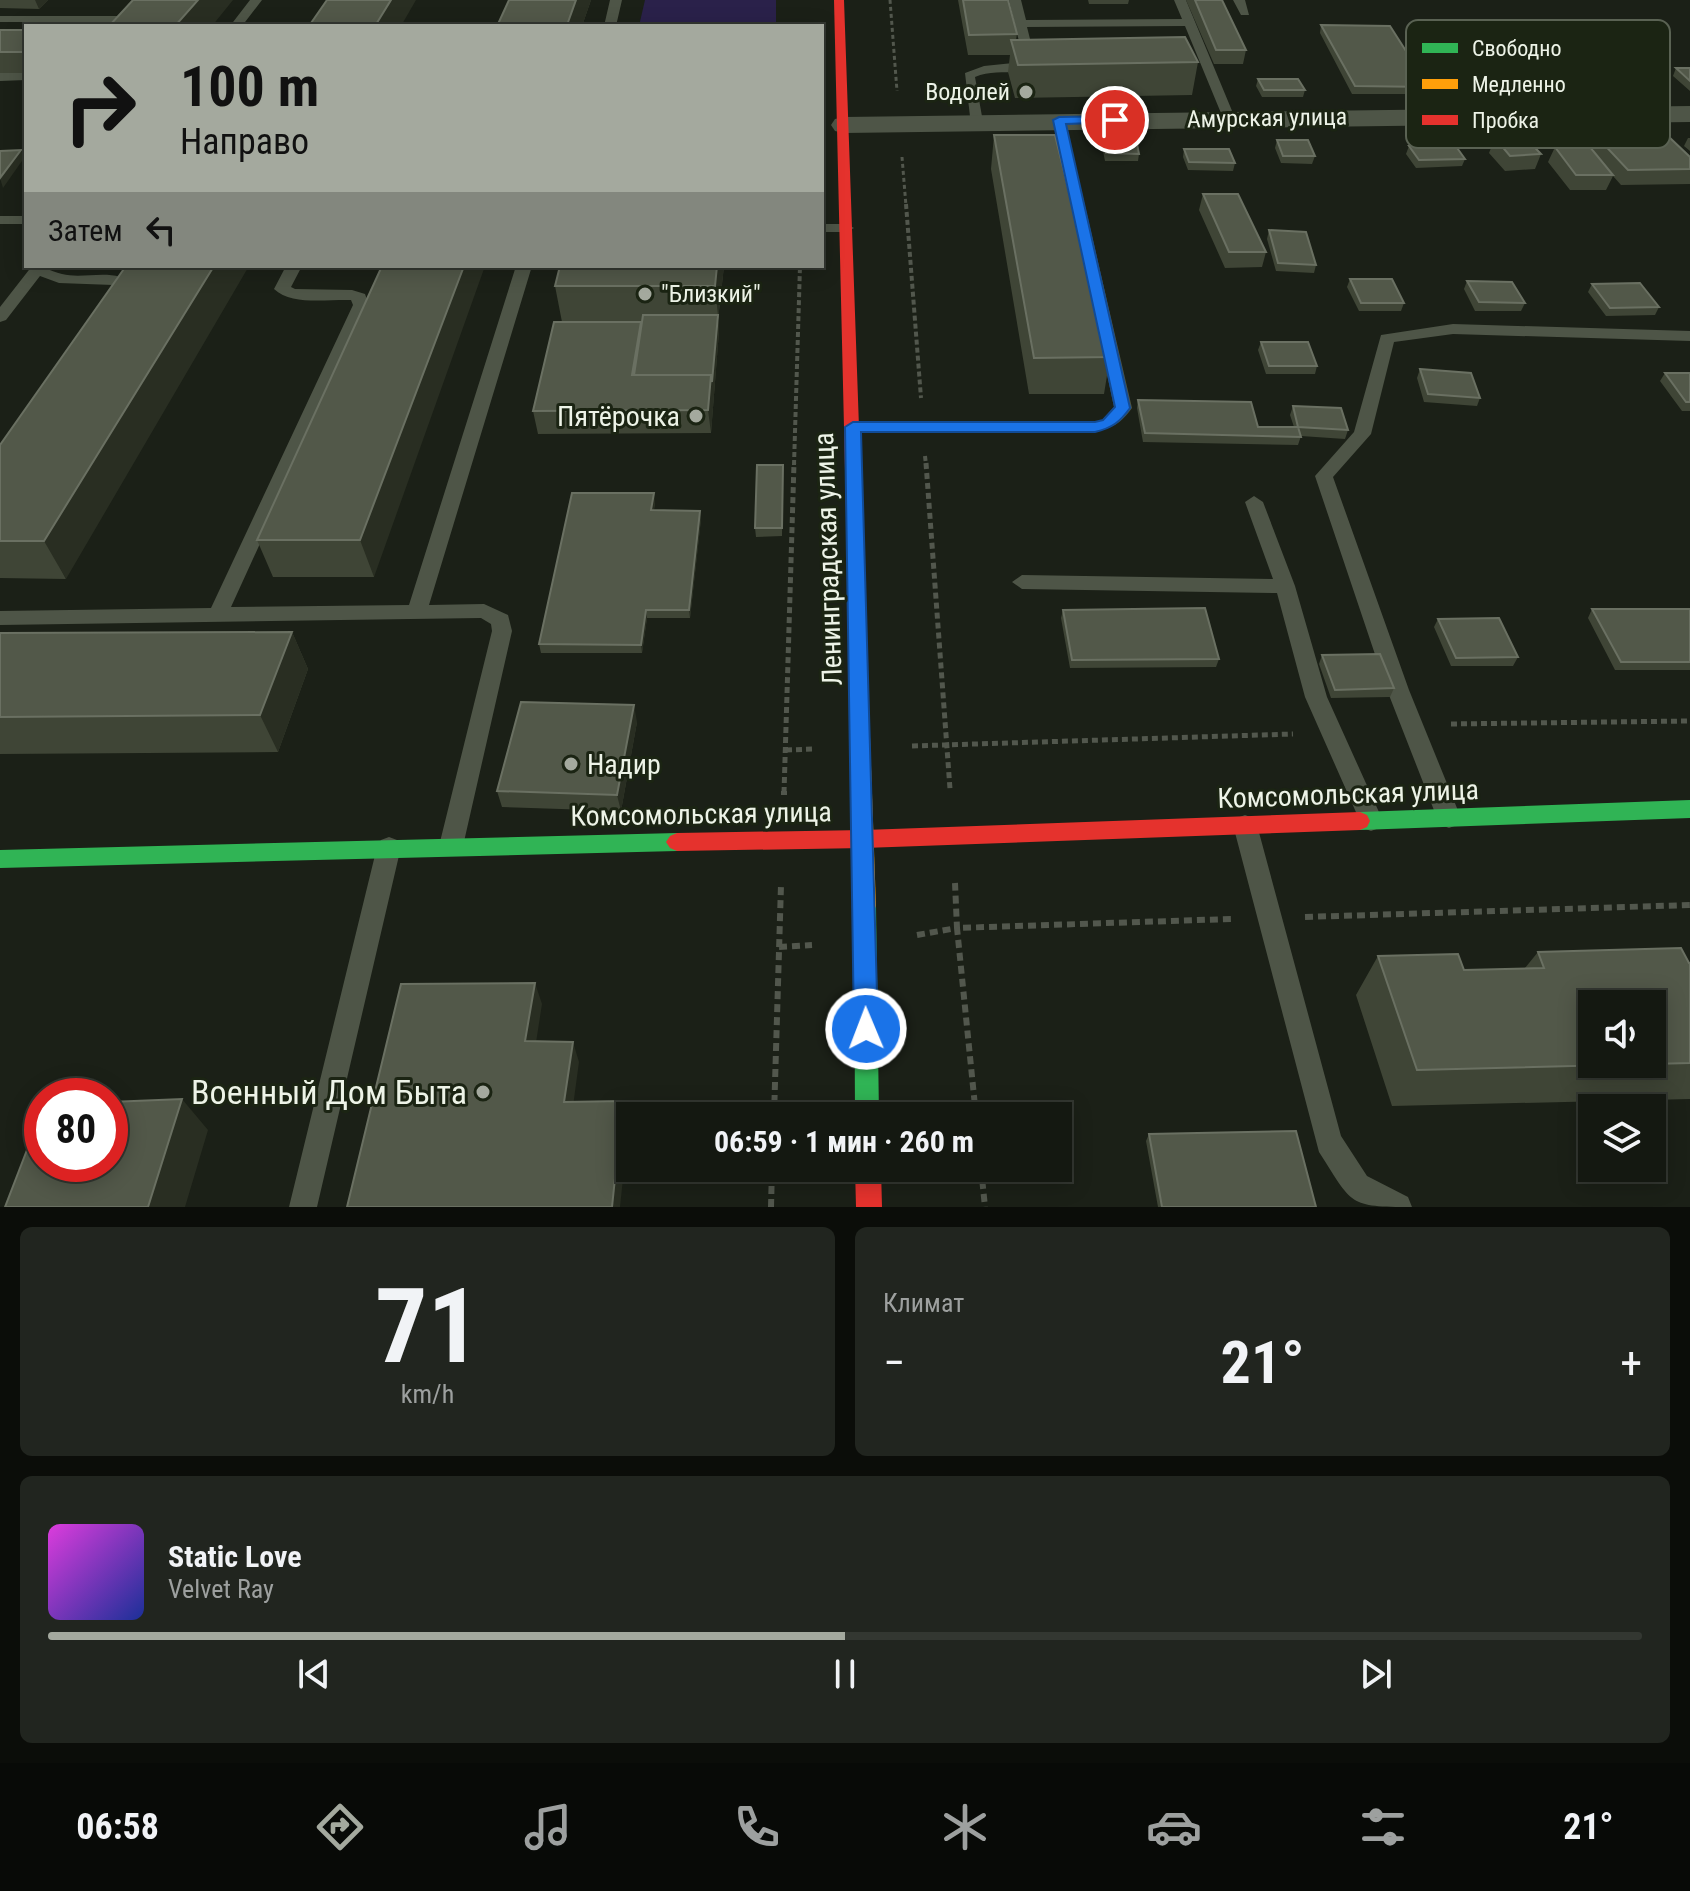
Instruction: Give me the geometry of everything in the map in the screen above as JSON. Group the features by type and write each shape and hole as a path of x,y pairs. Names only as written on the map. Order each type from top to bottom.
{"main road":[{"name":"Ленинградская улица","path":"839,0 836,70 844,125 864,839 867,1102"},
{"name":"Комсомольская улица","path":"0,859 389,847 864,839 1690,809"},
{"path":"868,1182 869,1207"}],"street":[{"name":"Амурская улица","path":"1670,114 1690,114"},
{"name":"Амурская улица","path":"844,125 1406,117"}],"lane":[{"path":"238,24 256,0"},
{"path":"610,24 616,0"},
{"path":"976,122 969,76 982,68 1027,67 1030,63 1015,0"},
{"path":"1180,0 1229,118"},
{"path":"1239,0 1245,13"},
{"path":"0,19 69,14 126,20 125,24"},
{"path":"1020,24 1189,22"},
{"path":"0,77 24,76"},
{"path":"853,427 1095,427 1108,424 1123,408 1059,120"},
{"path":"0,220 24,220"},
{"path":"824,228 847,228"},
{"path":"0,317 37,268"},
{"path":"41,268 47,276 59,280 119,279 128,286 111,311"},
{"path":"217,617 361,305 359,297 352,295 292,294 282,289 293,268"},
{"path":"417,612 523,268"},
{"path":"1449,818 1398,690 1324,476 1362,434 1387,338 1453,329 1690,336"},
{"path":"1254,502 1285,586 1316,697 1371,821"},
{"path":"1022,582 1285,586"},
{"path":"0,618 484,611 501,620 502,631 451,846"},
{"path":"1245,825 1329,1142 1357,1186 1398,1207"},
{"path":"303,1207 389,847"}],"path":[{"path":"890,0 953,836 957,928"},
{"path":"774,1102 800,268"},
{"path":"771,1207 772,1182"},
{"path":"982,1182 985,1207"}],"shaded area":[{"path":"645,0 776,0 776,24 639,24"}],"building":[{"path":"133,0 198,0 177,24 111,24"},
{"path":"327,0 391,0 376,24 310,24"},
{"path":"509,0 576,0 567,24 498,24"},
{"path":"963,0 1008,0 1017,34 969,35"},
{"path":"1195,0 1222,0 1246,50 1216,50"},
{"path":"1321,25 1390,26 1406,51 1406,87 1355,86"},
{"path":"0,30 24,30 24,52 0,52"},
{"path":"1185,37 1198,62 1018,65 1011,40"},
{"path":"1676,68 1690,68 1690,81"},
{"path":"1258,79 1298,79 1305,90 1264,90"},
{"path":"994,135 1055,135 1110,357 1034,358"},
{"path":"1670,138 1690,157 1690,169 1628,170 1607,148 1670,148"},
{"path":"1103,139 1136,139 1139,154 1106,153"},
{"path":"1277,140 1308,140 1315,156 1283,156"},
{"path":"1410,148 1457,148 1465,159 1419,160"},
{"path":"1503,148 1535,148 1541,154 1510,156"},
{"path":"1556,148 1591,148 1613,175 1576,175"},
{"path":"1184,149 1229,149 1235,163 1189,162"},
{"path":"21,150 0,178 0,151"},
{"path":"1203,194 1238,194 1266,252 1229,252"},
{"path":"1269,230 1306,232 1316,265 1278,263"},
{"path":"125,268 213,268 44,541 0,541 0,445"},
{"path":"381,268 463,268 360,540 257,540"},
{"path":"560,268 717,268 715,286 555,286"},
{"path":"1350,279 1392,279 1404,303 1361,303"},
{"path":"1467,281 1512,282 1525,303 1479,302"},
{"path":"1640,283 1659,307 1610,308 1592,284"},
{"path":"643,315 718,315 712,382 711,375 634,375"},
{"path":"554,322 641,322 632,375 711,375 708,410 533,411"},
{"path":"1261,342 1308,342 1317,366 1269,366"},
{"path":"1420,369 1471,373 1480,398 1428,394"},
{"path":"1665,373 1690,373 1690,402 1686,402"},
{"path":"1138,400 1251,402 1258,427 1298,427 1301,437 1145,433"},
{"path":"1293,406 1341,408 1348,430 1298,427"},
{"path":"757,465 783,465 782,528 755,528"},
{"path":"572,493 654,493 651,510 700,511 689,610 646,610 641,645 539,644"},
{"path":"1205,608 1219,659 1072,660 1063,610"},
{"path":"1592,609 1690,609 1690,662 1621,662"},
{"path":"1499,618 1518,657 1456,658 1438,619"},
{"path":"292,632 260,715 0,717 0,633"},
{"path":"1380,654 1394,688 1335,690 1322,655"},
{"name":"Надир","path":"521,702 634,705 617,795 497,791"},
{"path":"1681,948 1690,963 1690,1063 1666,1064 1666,990 1578,990 1578,1066 1417,1070 1378,956 1458,954 1464,970 1544,968 1538,952"},
{"name":"Военный Дом Быта","path":"535,983 525,1041 573,1042 564,1102 623,1101 616,1102 616,1168 612,1207 347,1207 401,984"},
{"path":"182,1099 148,1207 5,1207 24,1158 24,1182 128,1182 128,1101"},
{"path":"1296,1131 1316,1207 1162,1207 1149,1134"}],"traffic: fast":[{"path":"1360,821 1690,809"},
{"path":"0,859 677,842"},
{"path":"865,906 867,1102"}],"traffic: slow":[{"path":"854,513 865,906"}],"traffic: jam":[{"path":"839,0 854,513"},
{"path":"677,842 864,839 1360,821"},
{"path":"868,1182 869,1207"}],"place":[{"name":"Водолей","path":"1026,92"},
{"name":"\"Близкий\"","path":"645,294"},
{"name":"Пятёрочка","path":"696,416"},
{"name":"Надир","path":"571,764"},
{"name":"Военный Дом Быта","path":"483,1092"}],"route":[{"path":"866,1029 853,427 1095,427 1108,424 1123,408 1059,120 1115,120"}]}
